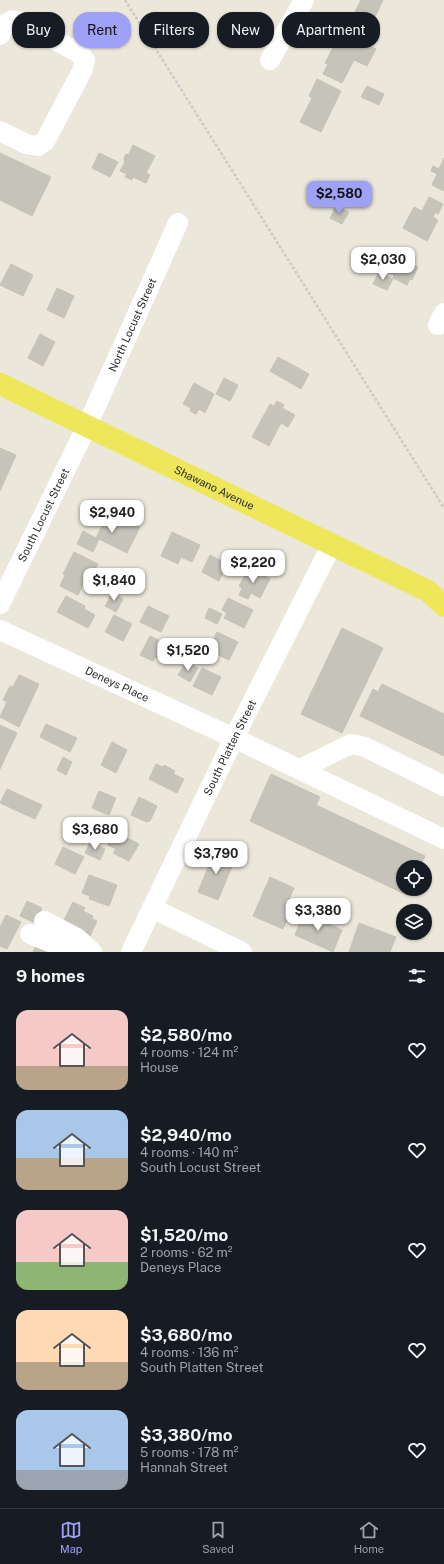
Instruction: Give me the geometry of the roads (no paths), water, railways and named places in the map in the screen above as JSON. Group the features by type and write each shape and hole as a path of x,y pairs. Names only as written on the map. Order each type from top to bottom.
{"main road":[{"name":"Shawano Avenue","path":"0,384 332,544 436,592 444,606"}],"street":[{"path":"270,60 304,0"},
{"path":"0,35 5,24 13,20 22,23 79,53 85,60 82,71 45,141 38,146 26,144 0,130"},
{"name":"North Locust Street","path":"87,426 178,223"},
{"name":"South Locust Street","path":"0,604 87,426"},
{"name":"South Platten Street","path":"131,952 234,738 332,544"},
{"name":"Deneys Place","path":"0,630 300,769 444,839"},
{"path":"300,769 351,744 365,747 444,786"},
{"path":"152,908 242,952"},
{"path":"74,952 37,928 77,938 92,952"}]}
